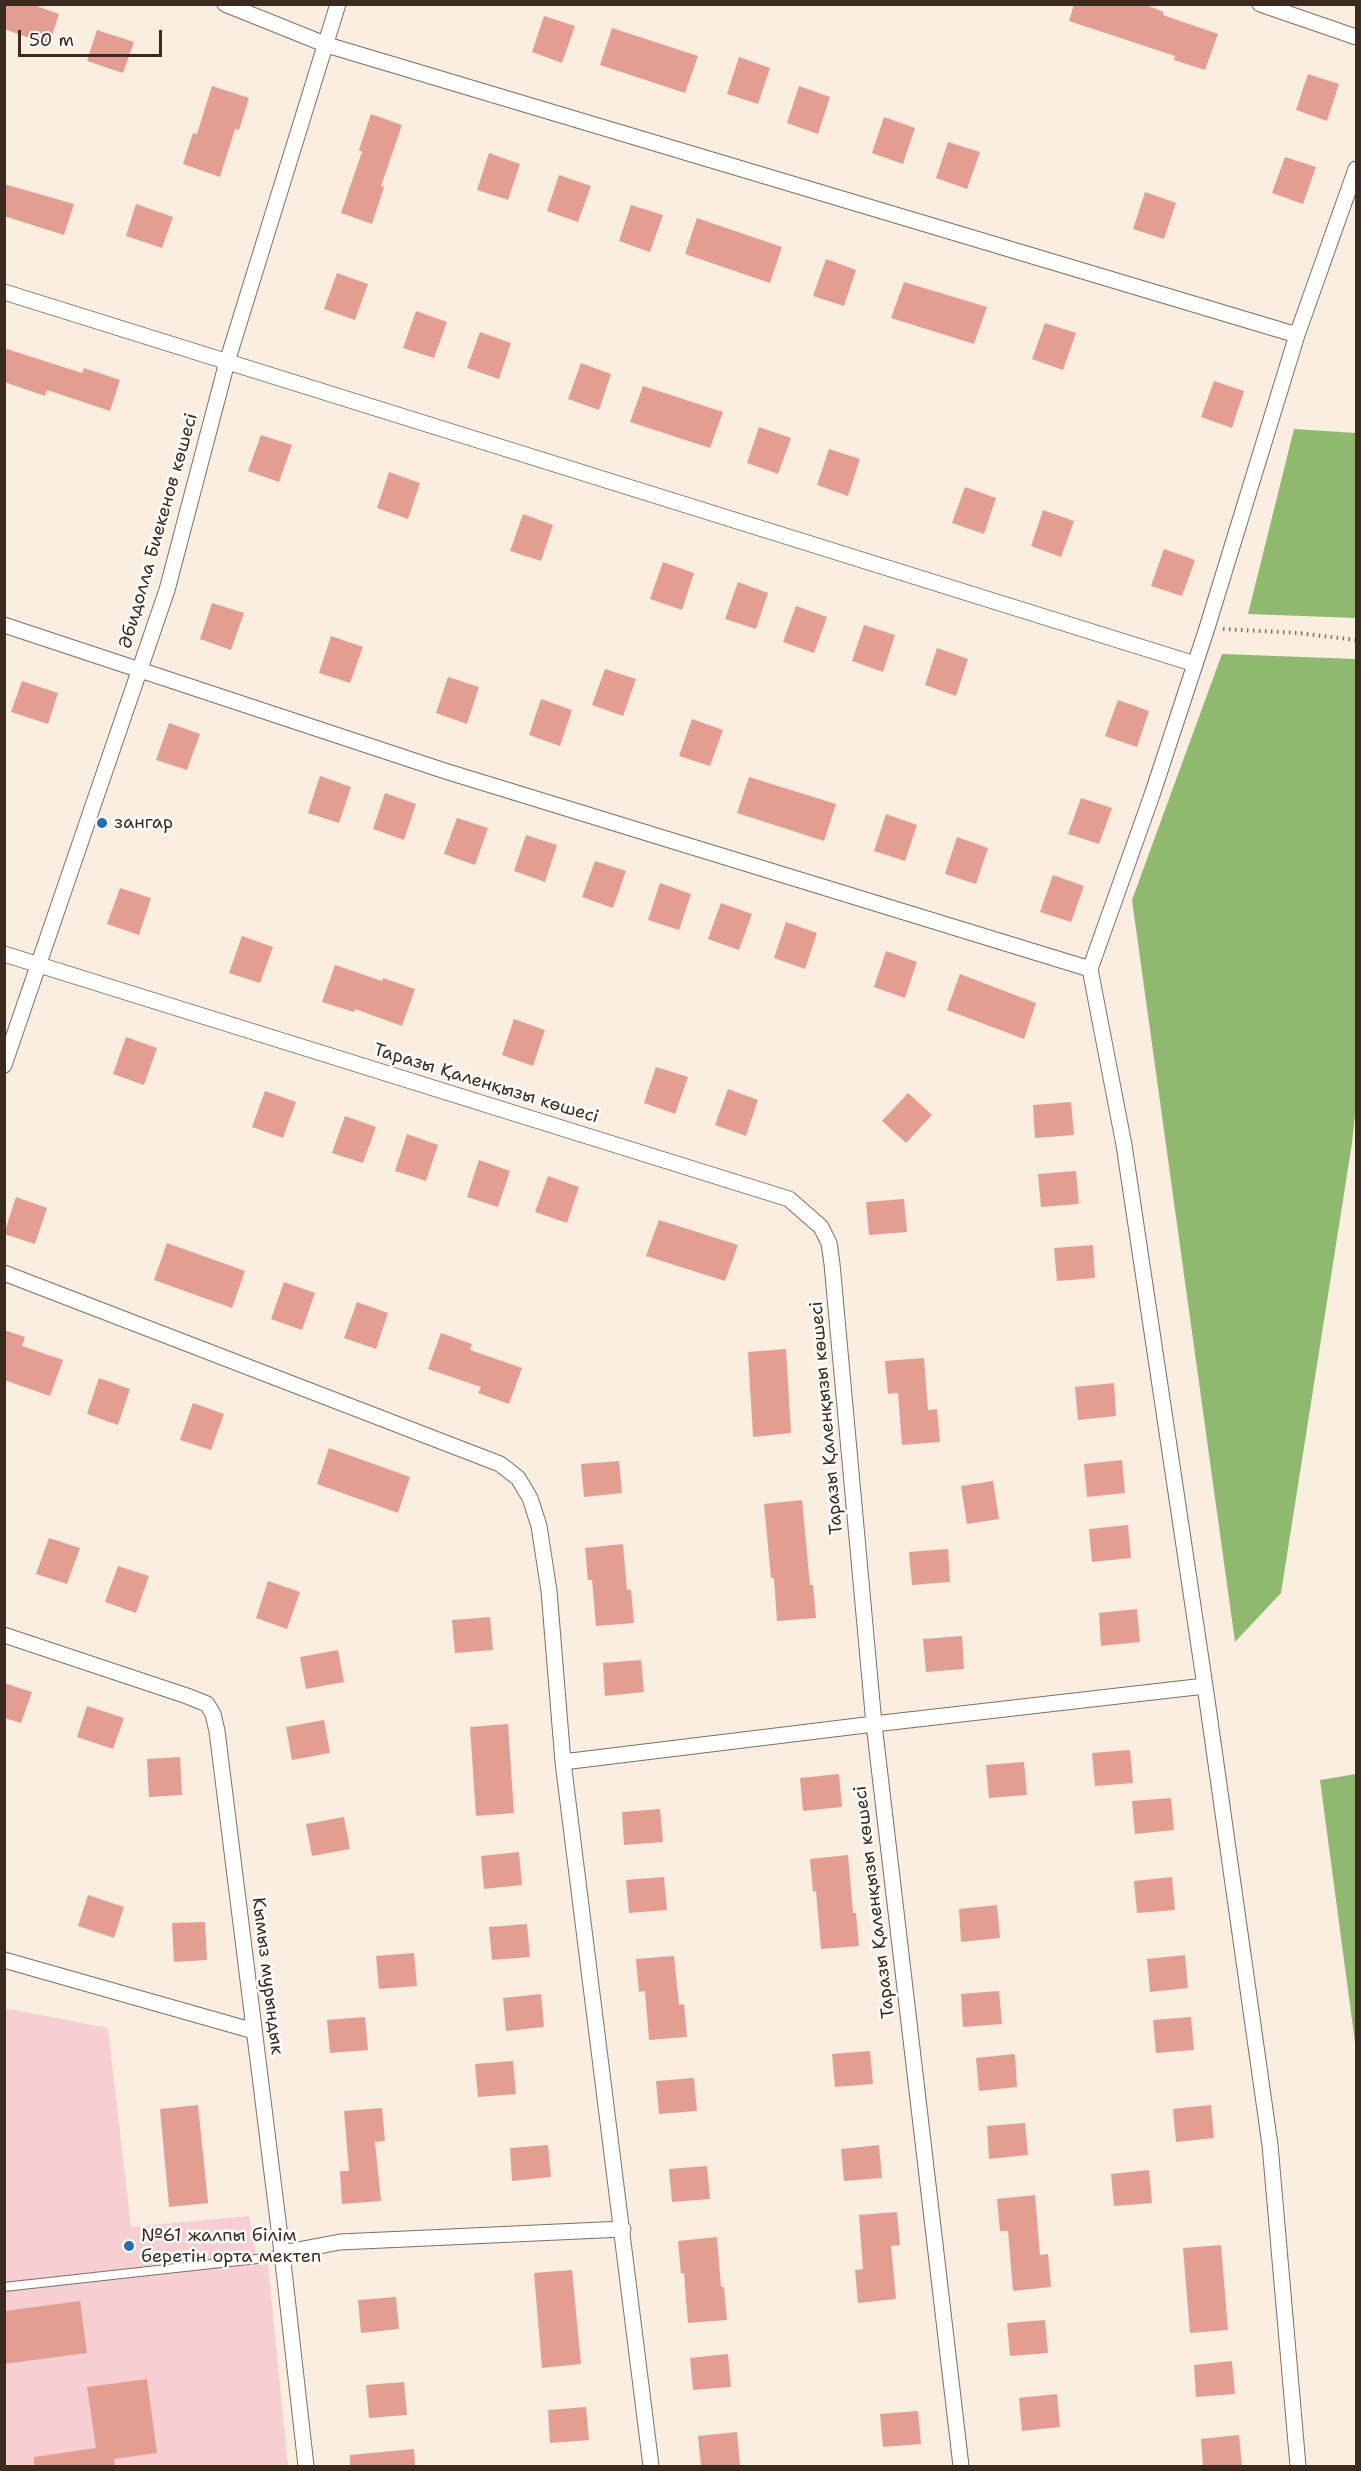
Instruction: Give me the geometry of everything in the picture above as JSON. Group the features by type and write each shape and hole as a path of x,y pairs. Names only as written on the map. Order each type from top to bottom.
{"street":[{"path":"225,4 327,45 1297,335"},
{"name":"Әбидолла Биекенов көшесі","path":"4,1065 166,590 227,362 338,4"},
{"path":"1260,4 1356,37"},
{"path":"1298,2466 1270,2145 1205,1686 1124,1145 1090,969 1207,628 1297,335 1356,169"},
{"path":"4,292 1195,664"},
{"path":"4,625 445,771 1090,969"},
{"name":"Таразы Қаленқызы көшесі","path":"4,954 789,1199 807,1212 821,1227 829,1243 832,1264 874,1724 961,2466"},
{"path":"4,1273 500,1464 518,1478 539,1526 549,1591 563,1762 651,2466"},
{"name":"Кымыз мурындык","path":"4,1635 187,1696 207,1704 213,1714 217,1731 282,2253 306,2466"},
{"path":"563,1762 1205,1686"},
{"path":"4,1960 254,2031"},
{"path":"282,2253 340,2242 623,2229"}],"lane":[{"path":"4,2286 266,2258 282,2253"}],"path":[{"path":"1207,628 1298,633 1356,640"}],"shaded area":[{"name":"№61 жалпы білім беретін орта мектеп","path":"4,2008 108,2028 131,2227 249,2216 258,2265 268,2264 288,2466 5,2466"}],"green space":[{"path":"1294,429 1356,433 1356,618 1248,614"},
{"path":"1222,654 1356,659 1356,1106 1352,1143 1281,1593 1235,1642 1132,900"},
{"path":"1356,1774 1356,2050 1320,1780"}],"building":[{"path":"4,4 31,4 59,14 49,45 4,29"},
{"path":"1074,4 1143,4 1164,12 1163,15 1218,34 1205,70 1174,60 1175,56 1069,21"},
{"path":"544,16 575,26 562,63 532,52"},
{"path":"612,28 698,56 685,93 600,65"},
{"path":"97,30 134,42 123,73 87,61"},
{"path":"739,57 770,68 758,104 727,94"},
{"path":"1308,74 1339,84 1327,121 1296,110"},
{"path":"212,86 249,98 239,130 235,129 220,177 183,164 193,133 197,134"},
{"path":"799,86 830,97 818,134 787,123"},
{"path":"371,114 402,125 381,186 384,187 372,224 341,213 362,152 359,150"},
{"path":"884,117 915,128 903,164 872,153"},
{"path":"948,142 980,152 967,189 936,178"},
{"path":"489,153 520,164 508,200 477,190"},
{"path":"1285,157 1316,167 1303,204 1272,193"},
{"path":"559,175 591,186 578,222 547,211"},
{"path":"4,184 74,204 64,235 4,216"},
{"path":"1145,192 1176,203 1164,239 1133,229"},
{"path":"136,204 173,217 162,248 126,236"},
{"path":"631,205 663,215 650,252 619,241"},
{"path":"697,218 782,247 770,283 685,254"},
{"path":"826,259 856,270 844,306 813,296"},
{"path":"337,273 368,284 355,320 324,309"},
{"path":"904,282 987,307 974,344 891,318"},
{"path":"416,311 447,322 434,358 403,348"},
{"path":"1045,323 1076,333 1063,370 1032,359"},
{"path":"480,332 511,343 499,379 467,368"},
{"path":"4,348 82,373 84,368 120,380 110,411 47,390 45,396 4,382"},
{"path":"581,363 611,374 599,410 568,399"},
{"path":"1214,381 1244,391 1232,428 1201,417"},
{"path":"643,386 723,412 710,448 630,422"},
{"path":"759,427 791,438 778,474 747,463"},
{"path":"261,435 292,445 279,482 248,471"},
{"path":"829,449 860,459 848,496 817,485"},
{"path":"389,472 420,483 408,519 377,508"},
{"path":"965,487 996,498 984,534 952,523"},
{"path":"1043,510 1074,521 1061,557 1031,546"},
{"path":"523,514 553,525 541,561 510,551"},
{"path":"1164,549 1195,560 1182,596 1151,586"},
{"path":"663,562 694,573 682,610 650,599"},
{"path":"738,582 768,593 756,629 725,619"},
{"path":"212,603 244,613 231,650 200,639"},
{"path":"796,606 827,617 814,653 783,642"},
{"path":"864,625 895,635 883,672 852,661"},
{"path":"331,636 363,647 350,683 319,673"},
{"path":"937,648 968,659 956,696 925,685"},
{"path":"605,669 636,679 623,716 592,705"},
{"path":"448,677 479,687 467,724 436,713"},
{"path":"22,681 58,693 48,724 11,712"},
{"path":"541,699 572,710 560,746 529,735"},
{"path":"1118,700 1149,711 1137,747 1105,736"},
{"path":"692,719 723,730 710,766 679,756"},
{"path":"169,723 200,734 187,770 156,760"},
{"path":"320,776 351,787 339,823 308,813"},
{"path":"749,777 836,804 824,841 737,813"},
{"path":"385,793 416,804 404,840 373,829"},
{"path":"1081,798 1112,808 1099,844 1068,834"},
{"path":"886,814 917,825 905,861 874,851"},
{"path":"457,818 488,828 475,865 444,854"},
{"path":"526,835 557,845 545,882 514,871"},
{"path":"957,837 988,848 976,884 945,874"},
{"path":"595,861 626,871 613,908 582,897"},
{"path":"1053,875 1084,886 1071,922 1040,912"},
{"path":"660,883 691,894 679,930 648,920"},
{"path":"120,888 151,898 139,935 107,924"},
{"path":"721,903 752,914 739,950 708,939"},
{"path":"786,922 817,933 805,969 774,958"},
{"path":"242,936 273,947 260,983 229,973"},
{"path":"886,951 917,962 905,998 874,987"},
{"path":"335,965 382,981 383,978 415,989 402,1026 355,1009 354,1012 322,1002"},
{"path":"960,974 1036,1003 1024,1039 947,1010"},
{"path":"514,1019 545,1030 533,1066 502,1055"},
{"path":"126,1037 157,1048 144,1085 113,1074"},
{"path":"656,1067 688,1077 675,1114 644,1103"},
{"path":"728,1089 758,1100 746,1136 715,1125"},
{"path":"265,1091 296,1102 283,1138 252,1127"},
{"path":"908,1093 932,1115 906,1143 882,1121"},
{"path":"1071,1102 1074,1135 1035,1138 1033,1105"},
{"path":"345,1116 376,1127 363,1163 332,1153"},
{"path":"407,1134 438,1145 426,1181 395,1171"},
{"path":"479,1160 510,1171 498,1207 467,1197"},
{"path":"1076,1171 1079,1204 1041,1207 1038,1174"},
{"path":"548,1176 579,1187 567,1223 535,1212"},
{"path":"16,1197 47,1208 35,1244 4,1234"},
{"path":"904,1199 907,1232 869,1235 866,1202"},
{"path":"659,1220 738,1245 725,1281 646,1256"},
{"path":"167,1243 245,1271 232,1308 154,1280"},
{"path":"1093,1245 1095,1278 1057,1281 1054,1248"},
{"path":"284,1282 315,1293 302,1330 271,1319"},
{"path":"357,1302 388,1313 376,1349 344,1338"},
{"path":"4,1330 25,1337 22,1346 63,1360 50,1396 4,1380"},
{"path":"441,1333 472,1344 470,1350 522,1368 509,1404 478,1393 481,1387 428,1369"},
{"path":"786,1349 791,1433 753,1437 748,1352"},
{"path":"924,1358 928,1410 937,1409 940,1442 902,1445 898,1393 888,1394 885,1361"},
{"path":"99,1378 130,1389 118,1425 87,1414"},
{"path":"1114,1383 1116,1416 1078,1420 1075,1387"},
{"path":"193,1403 224,1414 211,1450 180,1440"},
{"path":"329,1448 410,1477 398,1513 317,1484"},
{"path":"1122,1460 1125,1493 1087,1497 1084,1464"},
{"path":"619,1461 622,1493 584,1497 581,1464"},
{"path":"993,1481 999,1519 967,1524 961,1486"},
{"path":"802,1500 810,1585 813,1585 816,1618 777,1621 764,1504"},
{"path":"1128,1525 1131,1558 1092,1562 1089,1529"},
{"path":"49,1538 80,1548 67,1584 36,1574"},
{"path":"623,1544 627,1590 631,1590 634,1623 596,1626 592,1580 588,1580 585,1548"},
{"path":"948,1549 950,1582 912,1585 909,1552"},
{"path":"118,1566 149,1576 136,1613 105,1602"},
{"path":"268,1581 300,1592 287,1629 256,1618"},
{"path":"1137,1609 1140,1642 1101,1646 1099,1613"},
{"path":"490,1617 493,1650 455,1653 452,1620"},
{"path":"962,1636 964,1669 926,1672 923,1639"},
{"path":"338,1650 344,1682 306,1689 300,1657"},
{"path":"641,1660 644,1692 605,1696 603,1663"},
{"path":"4,1683 32,1692 21,1723 4,1718"},
{"path":"87,1706 124,1718 113,1749 77,1737"},
{"path":"324,1720 330,1753 292,1760 286,1727"},
{"path":"508,1724 514,1813 476,1816 470,1727"},
{"path":"1130,1750 1133,1783 1095,1786 1092,1753"},
{"path":"180,1757 182,1795 149,1797 147,1759"},
{"path":"1024,1762 1027,1795 989,1798 986,1765"},
{"path":"839,1774 842,1807 803,1811 800,1778"},
{"path":"1171,1798 1174,1830 1135,1834 1132,1801"},
{"path":"660,1809 663,1842 624,1845 622,1812"},
{"path":"344,1817 350,1849 312,1856 306,1824"},
{"path":"519,1852 522,1885 484,1889 481,1856"},
{"path":"848,1855 853,1913 856,1913 859,1946 821,1949 816,1891 813,1892 810,1859"},
{"path":"664,1877 667,1910 629,1913 626,1880"},
{"path":"1172,1877 1175,1910 1137,1913 1134,1881"},
{"path":"88,1895 124,1907 114,1938 78,1926"},
{"path":"997,1905 1000,1938 961,1942 959,1909"},
{"path":"205,1922 207,1960 174,1962 172,1923"},
{"path":"527,1924 530,1957 492,1960 489,1927"},
{"path":"414,1953 417,1986 379,1989 376,1956"},
{"path":"1185,1955 1188,1988 1150,1992 1147,1959"},
{"path":"674,1956 679,2005 684,2004 687,2037 649,2040 645,1991 639,1992 636,1959"},
{"path":"999,1991 1002,2024 963,2027 961,1994"},
{"path":"541,1994 544,2027 506,2031 503,1998"},
{"path":"365,2017 368,2050 330,2053 327,2020"},
{"path":"1191,2017 1194,2050 1156,2053 1153,2020"},
{"path":"870,2051 873,2084 835,2087 832,2054"},
{"path":"1015,2054 1017,2087 979,2091 976,2058"},
{"path":"513,2061 516,2094 478,2097 475,2064"},
{"path":"694,2078 697,2111 659,2114 656,2081"},
{"path":"198,2105 208,2203 169,2207 160,2109"},
{"path":"1211,2105 1214,2138 1176,2142 1173,2109"},
{"path":"382,2108 385,2141 375,2142 381,2201 342,2204 340,2171 349,2171 344,2111"},
{"path":"1025,2123 1028,2155 989,2159 987,2126"},
{"path":"548,2145 551,2177 512,2181 510,2148"},
{"path":"879,2145 882,2178 844,2181 841,2149"},
{"path":"707,2166 710,2199 672,2202 669,2169"},
{"path":"1149,2170 1152,2203 1114,2206 1111,2174"},
{"path":"1035,2195 1040,2255 1048,2254 1051,2287 1013,2291 1008,2231 1000,2231 997,2199"},
{"path":"897,2212 900,2245 891,2246 896,2299 858,2303 855,2270 863,2269 859,2215"},
{"path":"717,2237 721,2287 724,2287 727,2320 688,2323 684,2273 681,2274 678,2241"},
{"path":"1221,2245 1228,2330 1190,2333 1183,2248"},
{"path":"572,2270 581,2364 542,2368 534,2273"},
{"path":"396,2297 399,2329 361,2333 358,2300"},
{"path":"80,2301 87,2353 4,2364 4,2311"},
{"path":"1045,2320 1048,2353 1010,2356 1007,2323"},
{"path":"728,2354 731,2387 693,2390 690,2358"},
{"path":"1232,2361 1235,2394 1196,2397 1194,2365"},
{"path":"147,2379 157,2453 114,2459 115,2466 34,2466 34,2457 96,2448 87,2387"},
{"path":"404,2382 407,2415 369,2418 366,2385"},
{"path":"1057,2394 1060,2427 1022,2431 1019,2398"},
{"path":"586,2407 589,2440 550,2443 548,2410"},
{"path":"918,2411 921,2444 883,2447 880,2414"},
{"path":"737,2432 740,2465 701,2466 698,2436"},
{"path":"1239,2435 1242,2466 1203,2466 1201,2439"},
{"path":"414,2449 415,2466 350,2466 350,2455"}],"place":[{"name":"зангар","path":"102,823"},
{"name":"№61 жалпы білім беретін орта мектеп","path":"129,2246"}]}
